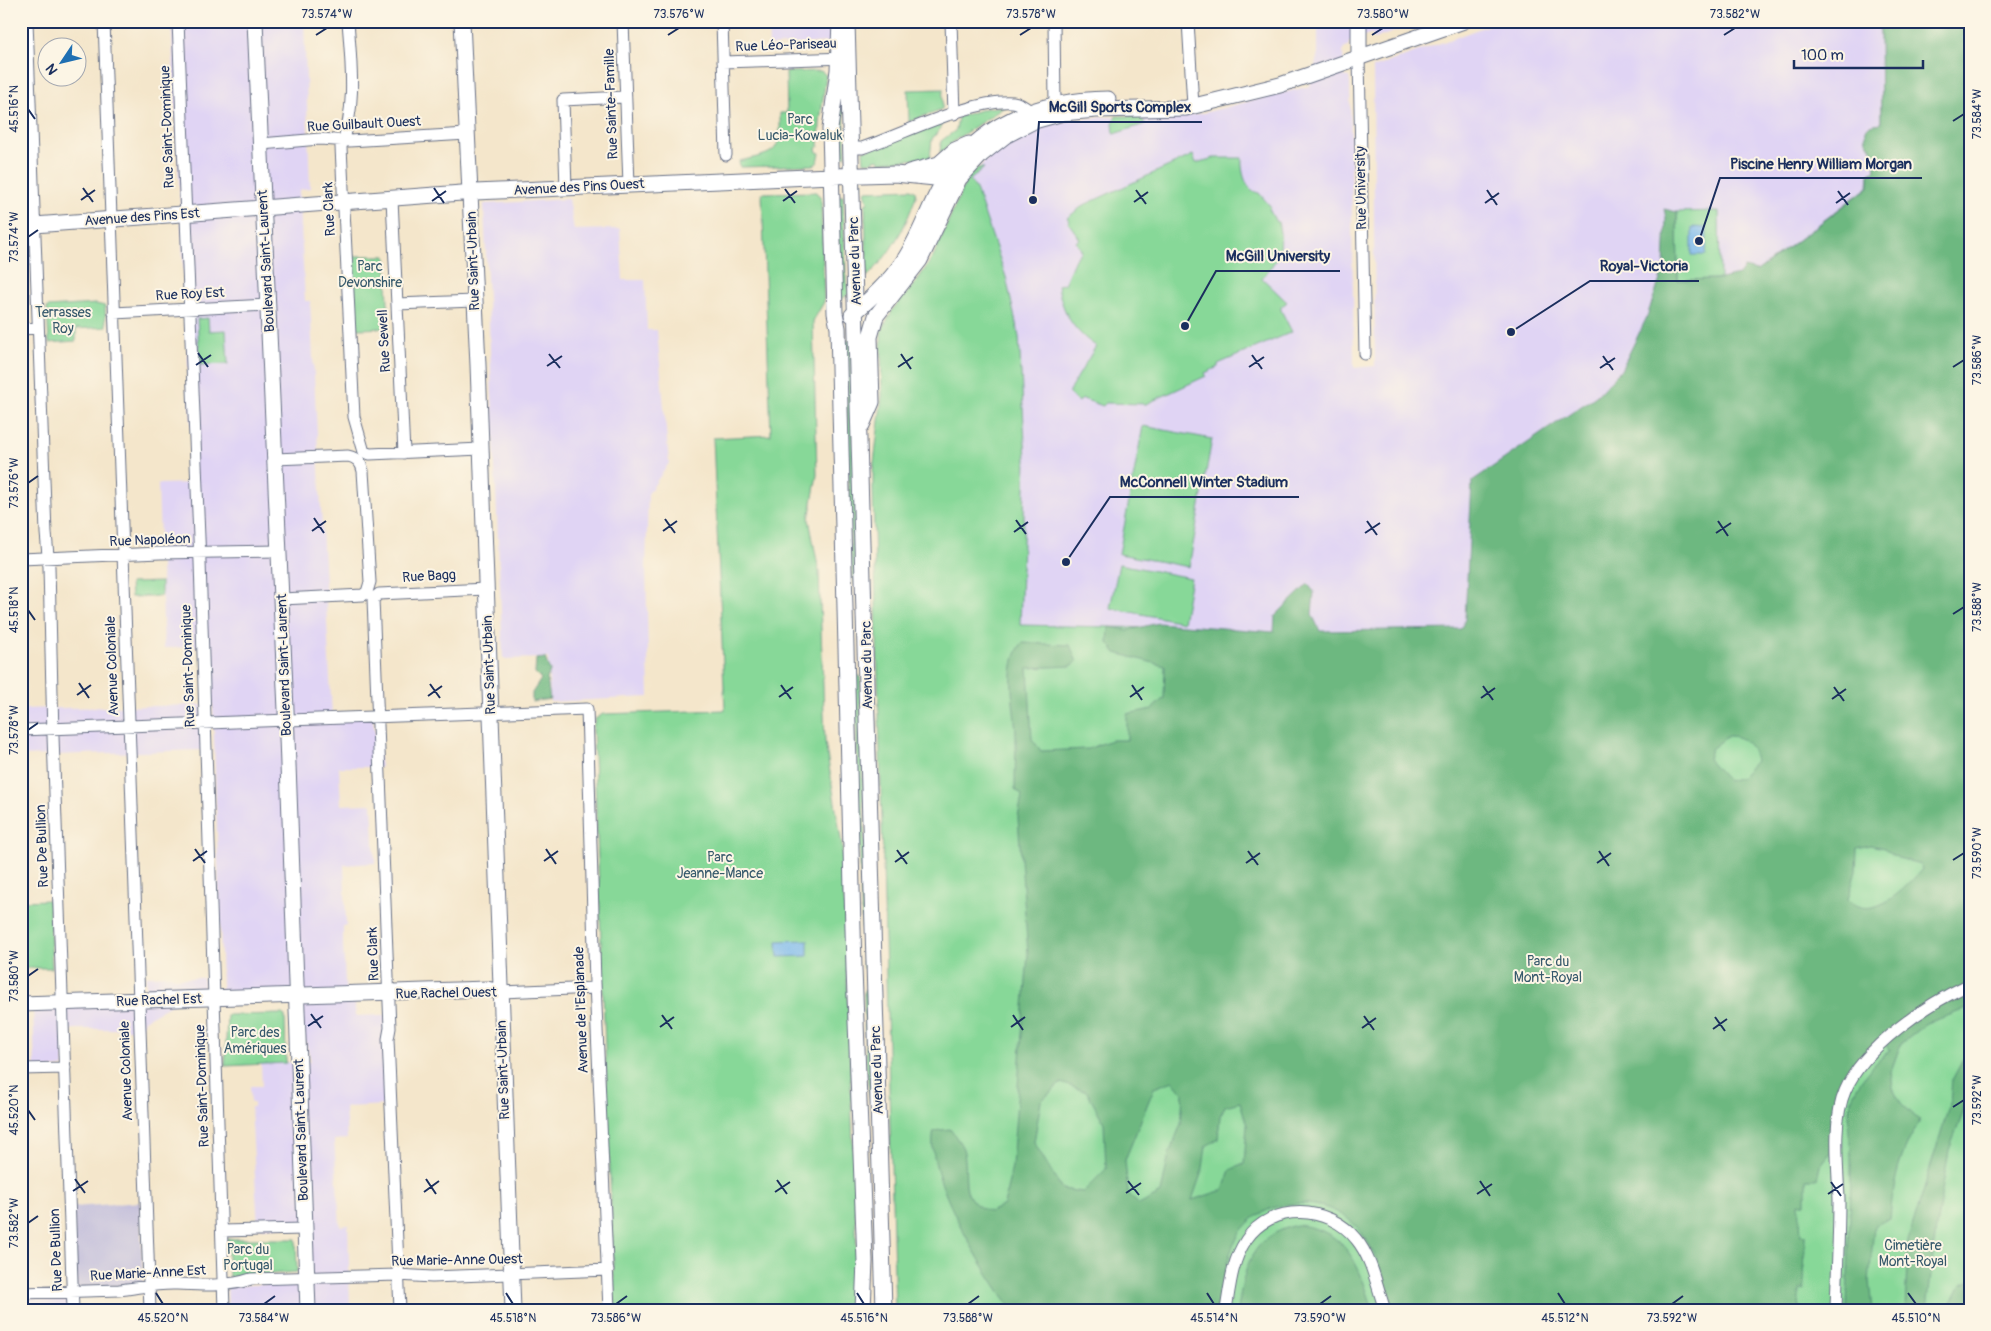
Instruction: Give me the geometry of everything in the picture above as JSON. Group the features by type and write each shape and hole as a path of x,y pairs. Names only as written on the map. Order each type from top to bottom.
{"main road":[{"name":"Boulevard Saint-Laurent","path":"255,21 282,599 308,1310"},
{"name":"Rue Saint-Urbain","path":"462,21 491,713 513,1310"},
{"name":"Avenue du Parc","path":"840,21 853,175 884,1310"},
{"name":"Avenue du Parc","path":"847,21 844,58 830,129 834,302 838,328 854,974 865,1261 863,1310"},
{"name":"Rue University","path":"1359,21 1359,58"},
{"name":"Avenue des Pins Ouest","path":"860,429 872,402 870,337 874,320 881,308 920,260 952,191 962,174 1000,139 1039,119 1089,110 1192,102 1278,76 1321,70 1464,21"},
{"name":"Avenue des Pins Ouest","path":"838,328 888,280 905,260 946,178 966,154 986,136 1008,121 1030,111 1055,104 1082,100 1192,102"},
{"name":"Avenue des Pins Ouest","path":"896,174 937,164 955,150 986,136"},
{"name":"Avenue des Pins Ouest","path":"263,208 470,192 853,175 896,174 946,178 962,174"},
{"name":"Avenue des Pins Est","path":"28,225 263,208"},
{"name":"Rue Rachel Ouest","path":"296,997 487,989 501,992"},
{"name":"Rue Rachel Est","path":"21,1004 296,997"},
{"name":"Avenue du Parc","path":"865,1261 873,1310"}],"street":[{"name":"Rue De Bullion","path":"27,21 28,225 38,328 48,558 73,1310"},
{"name":"Avenue Coloniale","path":"104,21 150,1310"},
{"name":"Rue Saint-Dominique","path":"178,21 199,553 224,1310"},
{"name":"Rue Clark","path":"348,21 352,91 351,117 341,147 343,202 354,418 363,457 379,717 390,1028 388,1038 400,1310"},
{"name":"Rue Sainte-Famille","path":"623,21 629,185"},
{"path":"722,21 726,155"},
{"path":"951,21 954,114"},
{"path":"1054,21 1055,104"},
{"path":"1188,21 1192,102"},
{"name":"Rue Léo-Pariseau","path":"723,62 844,58"},
{"name":"Rue University","path":"1359,58 1365,354"},
{"path":"566,188 563,100 625,97"},
{"path":"852,148 869,145 954,114 988,104 1005,102 1019,104 1030,111"},
{"name":"Rue Guilbault Ouest","path":"261,144 320,139 344,140 467,134"},
{"name":"Rue Sewell","path":"392,199 404,453"},
{"path":"396,304 474,301"},
{"name":"Rue Roy Est","path":"114,313 268,305"},
{"path":"21,329 38,328"},
{"path":"275,459 363,457 480,449"},
{"name":"Rue Napoléon","path":"21,559 279,551"},
{"name":"Rue Bagg","path":"282,599 486,589"},
{"name":"Avenue de l'Esplanade","path":"491,713 587,709 595,988 609,1310"},
{"path":"21,730 491,713"},
{"path":"1836,1310 1838,1126 1844,1092 1858,1068 1893,1034 1943,998 1970,984"},
{"name":"Rue Rachel Ouest","path":"501,992 595,988"},
{"path":"1841,1310 1844,1119 1848,1096 1861,1073 1893,1040 1935,1008 1970,990"},
{"path":"21,1068 65,1068"},
{"path":"1226,1310 1234,1263 1247,1238 1257,1228 1276,1217 1302,1212 1330,1219 1343,1226 1356,1238 1367,1258 1385,1310"},
{"path":"1231,1310 1237,1272 1248,1247 1255,1238 1269,1227 1298,1218 1314,1219 1328,1224 1351,1241 1364,1265 1380,1310"},
{"path":"222,1231 304,1230"},
{"name":"Rue Marie-Anne Ouest","path":"307,1278 398,1275 432,1277 608,1270"},
{"name":"Rue Marie-Anne Est","path":"21,1293 239,1283 251,1279 307,1278"}],"shaded area":[{"path":"171,21 304,21 310,188 299,190 305,301 310,301 332,716 372,716 381,767 339,767 341,805 372,804 375,863 344,865 346,925 343,926 343,945 346,997 354,997 356,1016 386,1015 386,1105 345,1107 347,1139 334,1140 340,1226 348,1225 350,1309 401,1308 401,1310 228,1310 227,1286 311,1283 309,1225 258,1228 251,1107 254,1107 254,1103 251,1103 250,1086 262,1086 261,1064 311,1061 296,1008 296,997 215,998 222,986 211,646 164,648 158,484 194,483"},
{"path":"768,21 830,21 830,42 769,46"},
{"path":"1318,21 1424,21 1374,39 1372,33 1349,42 1348,47 1343,49 1344,76 1349,77 1350,83 1354,368 1375,366 1373,68 1500,21 1880,21 1881,124 1873,124 1866,140 1874,153 1875,170 1871,172 1869,187 1865,191 1757,271 1744,268 1739,275 1720,279 1608,397 1473,481 1465,619 1461,629 1259,632 1158,623 1129,630 1018,627 1026,460 976,189 967,178 1014,135 1052,123 1100,117 1172,117 1199,114 1310,86 1318,53"},
{"path":"569,199 574,230 620,229 623,280 645,280 647,330 657,330 669,463 648,494 646,567 649,697 550,702 548,658 503,659 484,204"},
{"path":"202,705 202,750 21,756 21,709"},
{"path":"170,975 176,978 203,978 204,987 144,1020 140,1029 74,1029 63,1032 64,1067 35,1069 33,1005 63,1003 146,989 146,976"},
{"path":"140,1202 143,1284 74,1289 74,1207"},
{"path":"72,1292 73,1310 21,1310 21,1294"}],"green space":[{"name":"Parc du Mont-Royal","path":"1880,21 1970,21 1970,1310 895,1310 873,491 873,471 882,396 881,332 893,309 917,281 933,257 967,178 977,168 984,168 970,180 976,189 1006,277 1019,337 1026,460 1020,625 1204,629 1205,637 1504,631 1741,283 1868,187 1869,174 1875,170 1874,153 1866,140 1866,129 1870,125 1881,123"},
{"name":"Parc du Mont-Royal","path":"1880,21 1970,21 1970,615 1963,629 1966,634 1970,634 1970,1008 1927,1023 1901,1043 1891,1071 1893,1088 1901,1103 1920,1121 1902,1156 1893,1191 1890,1218 1874,1226 1869,1281 1872,1310 1847,1310 1851,1183 1849,1109 1854,1093 1862,1079 1872,1066 1890,1050 1883,1039 1856,1064 1831,1152 1820,1166 1817,1179 1806,1179 1806,1203 1799,1203 1801,1235 1805,1235 1804,1290 1800,1290 1799,1310 1393,1310 1372,1249 1361,1232 1349,1219 1333,1211 1316,1205 1298,1204 1281,1206 1264,1212 1249,1222 1238,1236 1227,1263 1219,1310 1013,1310 1001,1294 959,1224 938,1172 933,1150 934,1131 950,1129 963,1150 966,1188 973,1201 990,1212 1004,1205 1012,1166 1028,954 1018,818 1022,795 1015,789 1016,734 1012,687 1013,663 1022,643 1070,645 1077,662 1071,666 1028,668 1032,739 1041,751 1088,749 1111,740 1127,740 1127,714 1152,709 1164,698 1165,666 1116,653 1108,643 1109,627 1129,630 1158,623 1274,632 1275,616 1308,584 1314,592 1312,614 1320,631 1461,629 1465,619 1472,481 1596,396 1621,370 1646,319 1664,268 1666,218 1664,209 1677,212 1678,280 1720,279 1739,275 1744,268 1757,271 1869,187 1869,174 1875,170 1874,153 1866,140 1866,129 1870,125 1881,123","holes":["1728,736 1734,736 1750,746 1756,761 1741,777 1728,781 1708,759 1711,749","1870,845 1884,848 1898,858 1920,864 1922,869 1898,893 1878,906 1867,908 1857,906 1848,899 1856,871 1857,848","1173,1081 1183,1093 1181,1124 1169,1154 1161,1193 1139,1205 1128,1193 1125,1160 1154,1088","1061,1083 1087,1092 1104,1123 1106,1169 1083,1192 1062,1189 1034,1142 1041,1101","1240,1102 1247,1125 1244,1164 1230,1170 1223,1190 1192,1200 1203,1168 1206,1146 1218,1139 1220,1116 1225,1106"]},
{"name":"Parc Lucia-Kowaluk","path":"821,71 826,75 819,147 816,148 817,152 820,153 818,162 814,165 740,167 739,161 769,153 777,144 780,113 787,113 786,72"},
{"path":"842,73 846,156 837,156 836,137"},
{"path":"943,89 942,109 909,122 908,90"},
{"path":"1006,106 958,138 940,153 941,141 956,130 958,117 987,108"},
{"path":"1116,116 1141,116 1145,124 1114,134 1113,123"},
{"path":"943,121 941,128 932,139 930,158 880,162 879,159 874,160 874,162 864,162 863,151"},
{"path":"1193,155 1196,163 1214,158 1242,158 1243,174 1247,184 1259,193 1271,207 1269,209 1276,222 1278,222 1281,239 1277,258 1262,278 1287,302 1281,307 1281,310 1292,332 1218,364 1218,367 1205,373 1206,376 1146,404 1106,403 1103,406 1083,399 1078,402 1068,393 1096,346 1075,327 1062,304 1058,285 1064,284 1075,259 1082,251 1076,242 1080,239 1067,218 1084,205"},
{"path":"911,189 915,191 916,196 902,229 890,250 867,277 865,204 868,203 865,191"},
{"name":"Parc Jeanne-Mance","path":"816,192 821,198 824,302 813,321 817,475 809,519 819,572 825,742 842,845 859,1310 615,1310 593,728 595,719 603,714 725,710 713,438 771,435 762,193"},
{"path":"837,196 843,196 846,280 849,294 840,300"},
{"path":"1719,211 1720,279 1678,280 1677,212"},
{"name":"Parc Devonshire","path":"352,256 386,256 389,328 357,329"},
{"name":"Terrasses Roy","path":"96,304 105,306 106,327 76,329 76,341 49,343 47,307"},
{"path":"208,318 209,331 226,330 228,364 200,365 197,319"},
{"path":"845,341 851,341 858,586 855,586 851,564"},
{"path":"1143,426 1212,439 1189,567 1119,554"},
{"path":"1119,564 1191,578 1183,622 1110,608"},
{"path":"161,582 161,596 131,597 130,583"},
{"path":"545,658 550,671 547,679 550,699 532,702 532,693 541,679 535,673 536,659"},
{"path":"855,676 860,676 868,968 863,968"},
{"path":"49,900 52,968 21,968 21,901"},
{"path":"869,990 871,1098 866,1067 864,991"},
{"name":"Parc des Amériques","path":"282,1014 285,1016 286,1063 225,1066 227,1015"},
{"name":"Cimetière Mont-Royal","path":"1970,1053 1970,1071 1963,1113 1949,1150 1936,1228 1927,1310 1905,1310 1908,1241 1950,1103 1952,1080 1966,1054"},
{"path":"21,1075 26,1075 27,1107 21,1107"},
{"path":"1297,1225 1314,1228 1340,1242 1356,1265 1373,1310 1238,1310 1243,1281 1252,1256 1269,1237 1281,1230"},
{"name":"Parc du Portugal","path":"227,1239 296,1239 297,1272 229,1277"},
{"path":"1970,1281 1970,1310 1948,1310 1961,1284"}],"water":[{"path":"1692,227 1707,228 1706,255 1692,255"},
{"path":"808,940 808,956 778,957 777,941"}],"waterway":[{"path":"1942,21 1954,23"},
{"path":"1964,38 1970,43"}],"place":[{"name":"McGill Sports Complex","path":"1033,200"},
{"name":"Piscine Henry William Morgan","path":"1699,241"},
{"name":"McGill University","path":"1185,326"},
{"name":"Royal-Victoria","path":"1511,332"},
{"name":"McConnell Winter Stadium","path":"1066,562"}]}
